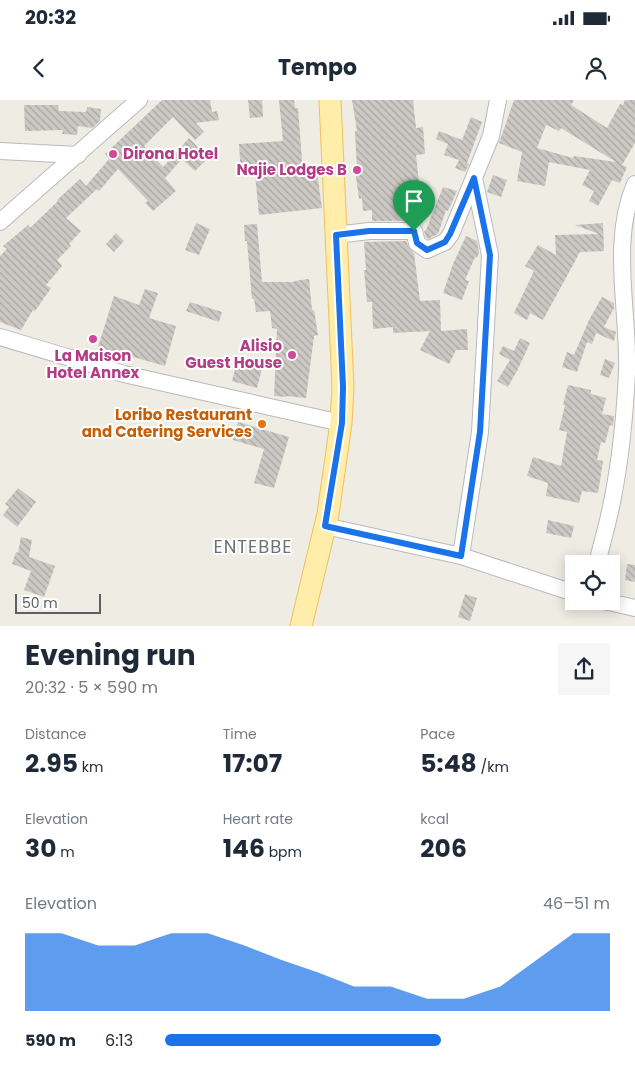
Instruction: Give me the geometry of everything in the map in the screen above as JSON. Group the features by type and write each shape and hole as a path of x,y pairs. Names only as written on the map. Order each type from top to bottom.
{"main road":[{"path":"300,626 325,526 342,423 343,387 330,100"}],"street":[{"path":"336,235 369,231 414,231 417,243 427,250 445,242 491,136 498,100"},
{"path":"0,222 135,101"},
{"path":"0,151 78,154"},
{"path":"461,556 480,432 490,255 474,178"},
{"path":"599,555 613,499 624,426 626,352 622,257 625,218 630,194 635,184"},
{"path":"0,337 124,374 342,423"},
{"path":"325,526 461,556 565,590"},
{"path":"620,605 635,608"}],"building":[{"path":"162,100 210,100 212,112 217,111 219,120 196,123 204,132 195,140 173,117 144,146 163,167 189,138 208,158 195,171 182,159 165,178 176,191 153,211 145,203 148,201 118,169 99,191 97,189 66,218 81,231 69,244 71,246 57,260 62,266 46,285 51,288 35,311 33,310 21,330 0,322 0,256 7,249 3,246 28,225 30,228 80,179 86,186 109,159 105,154"},
{"path":"248,100 262,100 263,117 250,118"},
{"path":"279,100 294,100 295,108 298,108 303,173 317,172 322,208 259,215 255,174 241,175 239,144 283,141"},
{"path":"352,100 413,100 416,128 423,127 425,154 416,155 420,192 402,194 403,217 407,217 408,221 372,221 372,210 363,211 362,198 359,199 355,169 357,169 355,131 357,131"},
{"path":"514,100 574,100 571,105 607,128 620,104 623,105 625,100 635,100 635,143 622,165 627,167 620,183 612,180 598,206 589,201 594,191 582,185 590,170 549,162 545,186 517,181 522,152 499,143","holes":["546,125 559,131 561,128 616,162 574,156 573,158 537,148"]},
{"path":"24,105 58,105 59,111 86,112 87,107 101,109 100,121 92,128 78,126 77,135 62,134 63,130 25,131"},
{"path":"471,117 482,122 465,172 455,168 459,160 444,155 448,144 436,139 439,131 462,140"},
{"path":"493,175 507,180 501,197 487,192"},
{"path":"443,187 457,191 448,211 446,210 438,234 428,239 424,231"},
{"path":"196,223 210,229 199,255 185,250"},
{"path":"603,223 604,251 580,252 543,320 530,313 527,320 514,313 534,271 525,266 538,245 556,255 555,235 599,234 575,225"},
{"path":"257,224 262,282 294,282 309,279 312,310 314,310 318,335 314,336 306,398 274,396 277,329 272,328 270,311 256,312 254,299 252,299 247,241 245,241 244,225"},
{"path":"116,233 124,241 114,252 106,244"},
{"path":"466,236 477,241 479,252 465,280 469,281 462,300 443,293 453,264"},
{"path":"406,241 414,253 420,301 440,300 441,331 467,329 468,350 456,350 449,364 420,350 430,331 393,333 393,327 373,329 372,302 367,302 364,242"},
{"path":"145,289 158,293 149,318 176,326 165,366 98,347 114,296 139,305"},
{"path":"602,297 614,303 614,308 604,327 616,332 614,341 596,333 592,344 587,342 577,372 562,367 567,352 574,355 589,320"},
{"path":"190,302 222,312 219,322 186,311"},
{"path":"520,338 530,343 508,387 497,381 510,360 499,354 503,346 514,351"},
{"path":"605,359 615,363 609,378 600,375"},
{"path":"237,362 262,368 257,388 232,381"},
{"path":"568,385 591,390 591,394 606,398 602,414 614,416 613,426 610,425 605,443 601,442 597,460 603,461 598,493 582,491 579,503 546,496 548,483 527,476 533,457 561,466 567,432 559,430"},
{"path":"238,422 289,437 274,488 254,483 264,449 233,440"},
{"path":"18,488 36,502 17,527 3,515 9,507 5,504"},
{"path":"548,520 574,526 571,538 546,533"},
{"path":"21,537 32,540 29,557 55,566 44,597 24,590 31,571 12,564 16,552 18,553"},
{"path":"627,564 635,565 635,582 625,580"},
{"path":"465,594 477,598 470,621 458,617"}],"place":[{"name":"Dirona Hotel","path":"113,154"},
{"name":"Najie Lodges B","path":"357,170"},
{"name":"La Maison Hotel Annex","path":"93,339"},
{"name":"Alisio Guest House","path":"292,355"},
{"name":"Loribo Restaurant and Catering Services","path":"262,424"}],"district":[{"name":"ENTEBBE","path":"253,547"}],"route":[{"path":"474,178 490,255 480,432 461,556 325,526 342,423 343,387 336,235 369,231 414,231 417,243 427,250 445,242 474,178"}]}
